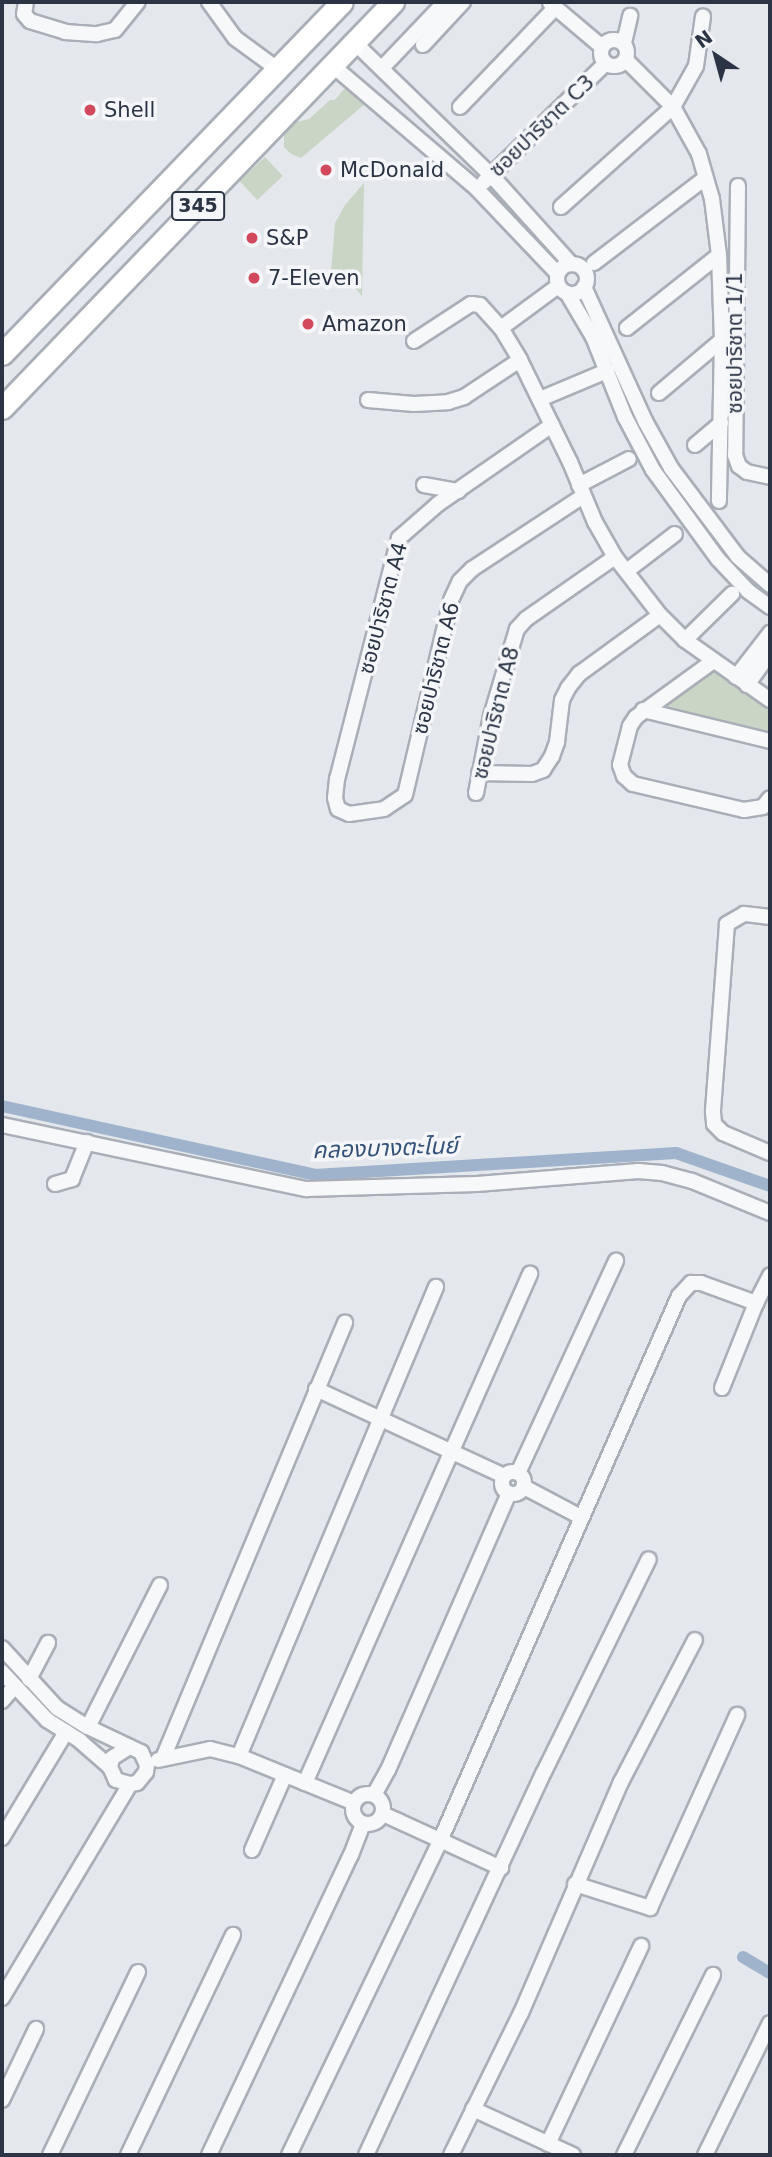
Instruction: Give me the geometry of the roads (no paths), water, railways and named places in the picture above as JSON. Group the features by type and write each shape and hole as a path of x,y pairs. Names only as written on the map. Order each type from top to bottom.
{"main road":[{"name":"345","path":"2,354 342,2"},
{"name":"345","path":"2,408 393,2"}],"street":[{"path":"26,2 24,14 30,21 65,32 97,34 115,30 138,2"},
{"path":"209,2 235,38 276,68"},
{"path":"382,68 445,2"},
{"path":"423,44 463,2"},
{"path":"460,107 552,5 602,47"},
{"path":"624,43 630,16"},
{"path":"561,207 673,107 696,66 703,16"},
{"path":"626,60 617,66 606,63 601,53 602,47 608,41 616,39 624,43 627,48 626,60 673,107 699,154 717,226 722,341 719,501"},
{"path":"354,42 491,175 571,264 584,271 584,287 645,421 671,468 738,557 770,585"},
{"name":"ซอยปาริชาต C3","path":"477,189 606,63"},
{"path":"332,65 477,189 558,274 560,291 593,337 625,417 653,470 718,559 748,591 770,607"},
{"path":"594,262 705,178"},
{"name":"ซอยปาริชาต 1/1","path":"738,186 735,455 739,466 747,472 770,477"},
{"path":"627,328 719,255"},
{"path":"558,274 571,264"},
{"path":"501,328 560,291 579,291 584,287"},
{"path":"414,341 471,304 480,304 501,328 520,360 615,557 628,570 660,615 685,640 712,662 770,700"},
{"path":"659,393 722,341"},
{"path":"368,400 414,404 448,402 464,397 520,360"},
{"path":"540,399 607,371"},
{"path":"695,445 721,423"},
{"name":"ซอยปาริชาต A4","path":"384,809 349,814 338,808 335,797 337,779 399,538 458,491 552,425"},
{"name":"ซอยปาริชาต A6","path":"384,809 405,795 451,600 460,581 472,569 629,459"},
{"path":"424,485 458,491"},
{"path":"628,570 675,534"},
{"name":"ซอยปาริชาต A8","path":"476,793 491,716 517,629 526,619 615,557"},
{"path":"685,640 732,594"},
{"path":"479,773 532,774 542,770 552,756 562,700 579,674 660,615"},
{"path":"742,681 770,633"},
{"path":"742,681 770,653"},
{"path":"712,662 643,710 630,726 620,765 624,776 634,784 744,810 763,807 770,798"},
{"path":"643,710 770,741"},
{"path":"769,1150 723,1133 714,1124 713,1112 727,924 744,914 770,917"},
{"path":"2,1125 306,1189 477,1184 638,1171 662,1173 692,1181 770,1213"},
{"path":"55,1184 72,1179 87,1142"},
{"path":"316,1389 453,1452 511,1475 524,1479 524,1487 517,1493 509,1493 503,1488 511,1475 616,1261"},
{"path":"305,1783 530,1274"},
{"path":"722,1388 755,1303 770,1275"},
{"path":"289,2155 440,1841 684,1288 691,1283 710,1285 755,1303"},
{"path":"240,1756 436,1287"},
{"path":"163,1758 345,1323"},
{"path":"524,1487 581,1517"},
{"path":"374,1795 388,1770 509,1493"},
{"path":"366,2155 649,1559"},
{"path":"88,1727 160,1585"},
{"path":"451,2155 521,2012 621,1782 695,1640"},
{"path":"29,1679 48,1643"},
{"path":"2,1648 57,1708 128,1748 141,1752 147,1765"},
{"path":"2,1672 47,1720 110,1767 116,1780 130,1784"},
{"path":"2,1701 14,1686"},
{"path":"575,1884 650,1908 737,1714"},
{"path":"2,1838 66,1732"},
{"path":"110,1767 112,1758 128,1748"},
{"path":"2,1998 130,1784 142,1778 147,1765 163,1758 210,1749 240,1756 354,1803"},
{"path":"252,1850 285,1775"},
{"path":"374,1795 383,1802 383,1814 375,1823 363,1824 353,1812 354,1803 359,1797 374,1795"},
{"path":"383,1814 501,1868"},
{"path":"209,2155 351,1855 363,1824"},
{"path":"128,2155 233,1935"},
{"path":"548,2144 641,1946"},
{"path":"50,2155 138,1972"},
{"path":"625,2155 713,1975"},
{"path":"705,2155 770,2023"},
{"path":"2,2099 36,2029"},
{"path":"473,2109 573,2155"}],"waterway":[{"name":"คลองบางตะไนย์","path":"2,1106 315,1175 676,1153 770,1186"},
{"path":"743,1957 770,1973"}],"place":[{"name":"Shell","path":"90,110"},
{"name":"McDonald","path":"326,170"},
{"name":"S&P","path":"252,238"},
{"name":"7-Eleven","path":"254,278"},
{"name":"Amazon","path":"308,324"}]}
